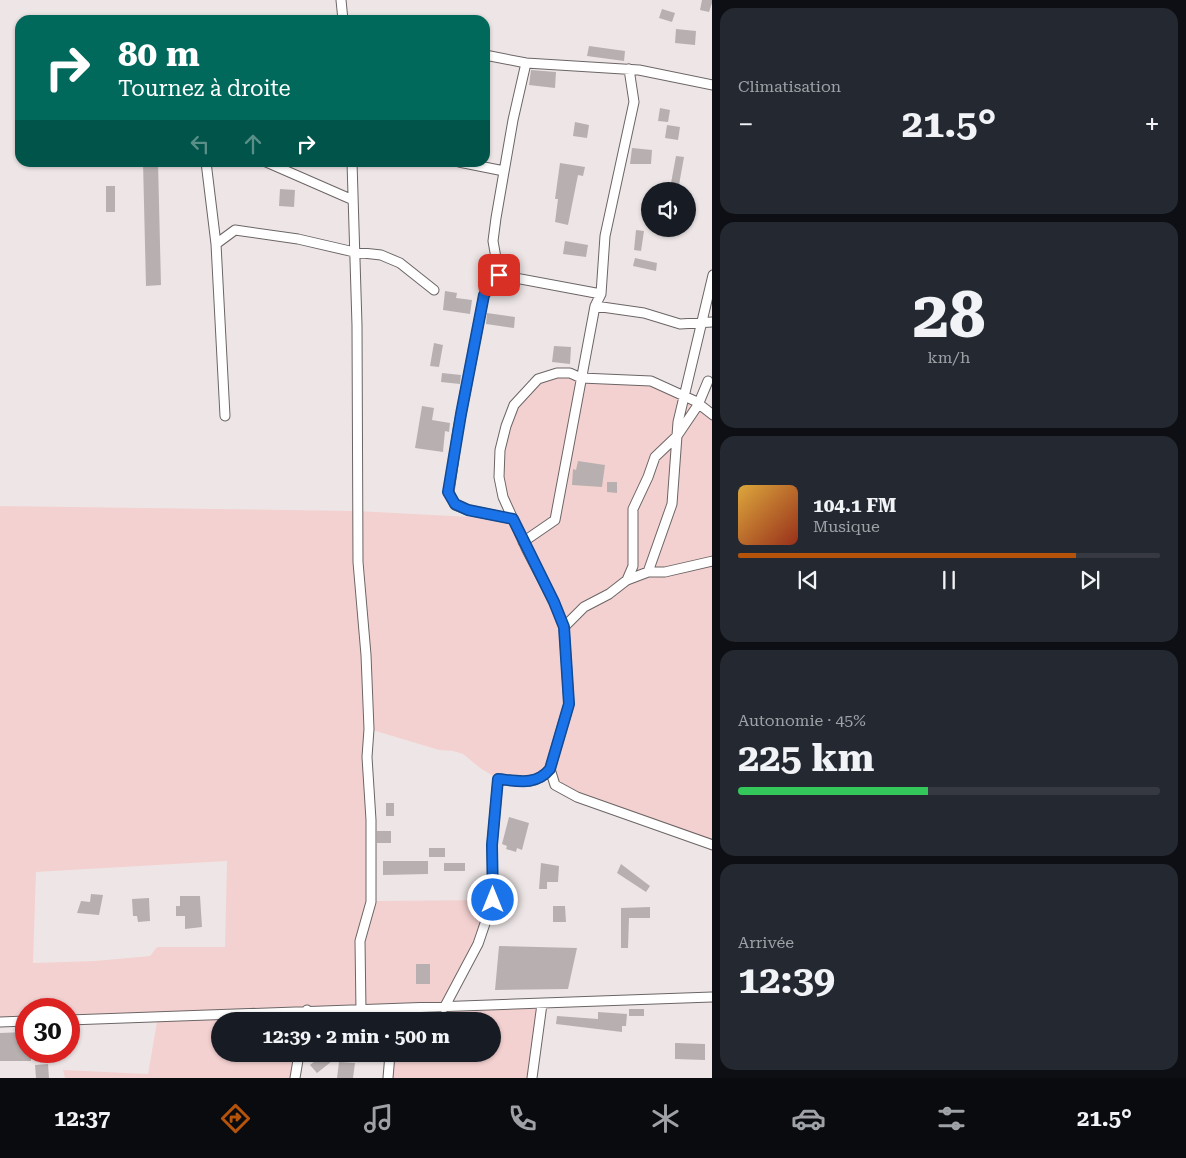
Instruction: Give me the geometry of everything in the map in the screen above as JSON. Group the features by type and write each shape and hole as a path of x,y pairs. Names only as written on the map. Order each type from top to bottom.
{"street":[{"path":"340,0 342,15"},
{"path":"490,56 526,63 629,69 712,85"},
{"path":"513,519 468,510 455,504 448,492 484,295 499,275 493,241 504,171 526,63"},
{"path":"523,542 554,520 595,306 601,294 605,236 634,102 629,69"},
{"path":"207,167 216,244 226,416"},
{"path":"278,167 354,200"},
{"path":"352,167 358,562 366,655 371,829 371,902 360,942 361,1011"},
{"path":"484,167 504,171"},
{"path":"216,244 235,230 298,239 354,252 381,255 400,263 434,290"},
{"path":"499,275 601,294"},
{"path":"648,572 672,504 678,422 712,275"},
{"path":"595,306 644,313 680,324 712,322"},
{"path":"444,1008 478,944 493,900 492,845 498,779 533,782 544,777 550,769 569,704 564,627 554,602 523,542 503,497 499,477 500,450 514,405 538,379 557,373 570,373 581,378 651,381 685,397 712,414"},
{"path":"628,580 633,566 633,509 655,457 677,436 698,405 708,381"},
{"path":"564,627 584,607 609,594 628,580 648,572 665,572 712,561"},
{"path":"550,769 555,785 577,797 712,845"},
{"path":"80,1020 307,1010 394,1010 712,997"},
{"path":"532,1078 542,1004"},
{"path":"0,1022 15,1022"},
{"path":"295,1078 298,1062"},
{"path":"388,1078 389,1062"}],"shaded area":[{"path":"557,373 651,381 712,415 712,843 555,785 550,769 533,782 498,779 480,768 463,754 439,750 369,729 371,901 493,900 478,944 445,1007 542,1004 532,1078 388,1078 389,1062 501,1062 501,1012 394,1012 394,1010 211,1012 211,1062 298,1062 295,1078 65,1078 63,1070 148,1074 158,1016 80,1018 80,998 15,998 15,1019 0,1020 0,506 357,511 512,519 500,483 506,426 532,385","holes":["227,861 225,947 157,947 150,956 95,961 33,963 36,872"]}],"building":[{"path":"702,0 712,0 709,12 700,10"},
{"path":"662,9 675,13 672,22 659,18"},
{"path":"676,29 696,31 695,45 675,43"},
{"path":"589,46 625,51 624,61 587,56"},
{"path":"531,70 556,72 555,88 529,85"},
{"path":"660,108 670,110 668,122 658,121"},
{"path":"575,122 589,125 587,138 573,136"},
{"path":"667,125 680,127 678,140 665,138"},
{"path":"632,148 652,150 651,164 630,164"},
{"path":"676,156 684,157 680,182 671,182"},
{"path":"560,163 585,167 583,176 578,175 568,225 555,222 558,199 555,199"},
{"path":"143,167 158,167 161,285 146,286"},
{"path":"106,186 115,186 115,212 106,212"},
{"path":"280,189 295,190 294,207 279,206"},
{"path":"636,230 641,231 641,237 643,237 641,251 634,250"},
{"path":"565,241 588,245 586,257 563,254"},
{"path":"635,258 657,263 656,271 633,266"},
{"path":"445,291 457,293 456,298 472,300 470,314 443,310"},
{"path":"487,313 515,317 514,328 486,324"},
{"path":"434,343 443,345 439,367 430,366"},
{"path":"554,346 571,347 570,364 552,362"},
{"path":"442,373 461,375 460,384 441,382"},
{"path":"422,406 434,408 432,420 450,423 449,432 445,431 443,452 415,448"},
{"path":"578,461 605,465 602,487 572,485 573,469 576,470"},
{"path":"607,482 617,482 617,493 607,492"},
{"path":"386,803 394,803 394,816 386,816"},
{"path":"509,817 529,823 522,850 517,848 516,852 506,849 507,846 502,844"},
{"path":"377,831 391,831 391,843 377,843"},
{"path":"429,848 445,848 445,857 429,857"},
{"path":"383,861 428,861 428,874 383,875"},
{"path":"444,863 465,863 465,871 444,871"},
{"path":"541,863 559,866 558,882 547,882 547,889 539,889"},
{"path":"621,864 650,886 646,892 617,873"},
{"path":"91,894 103,895 99,915 77,913 81,901 90,902"},
{"path":"180,896 200,896 202,927 185,929 185,916 176,916 176,906 180,906"},
{"path":"149,898 150,921 138,922 137,916 133,916 132,899"},
{"path":"553,906 565,906 566,922 553,922"},
{"path":"650,907 650,918 629,918 628,948 621,948 621,908"},
{"path":"499,946 577,948 568,989 495,990"},
{"path":"416,964 430,964 430,984 416,984"},
{"path":"629,1009 644,1009 644,1016 629,1016"},
{"path":"598,1012 627,1014 626,1026 622,1026 622,1032 556,1024 557,1016 598,1019"},
{"path":"15,1032 15,1061 0,1061 0,1033"},
{"path":"675,1043 705,1044 705,1060 675,1059"},
{"path":"314,1062 331,1062 317,1073 310,1065"},
{"path":"339,1062 355,1063 353,1078 337,1078"},
{"path":"48,1064 49,1078 36,1078 35,1065"}],"route":[{"path":"493,900 492,845 498,779 533,782 544,777 550,769 569,704 566,684 564,627 554,602 513,519 468,510 455,504 448,492 484,295 499,275"}]}
